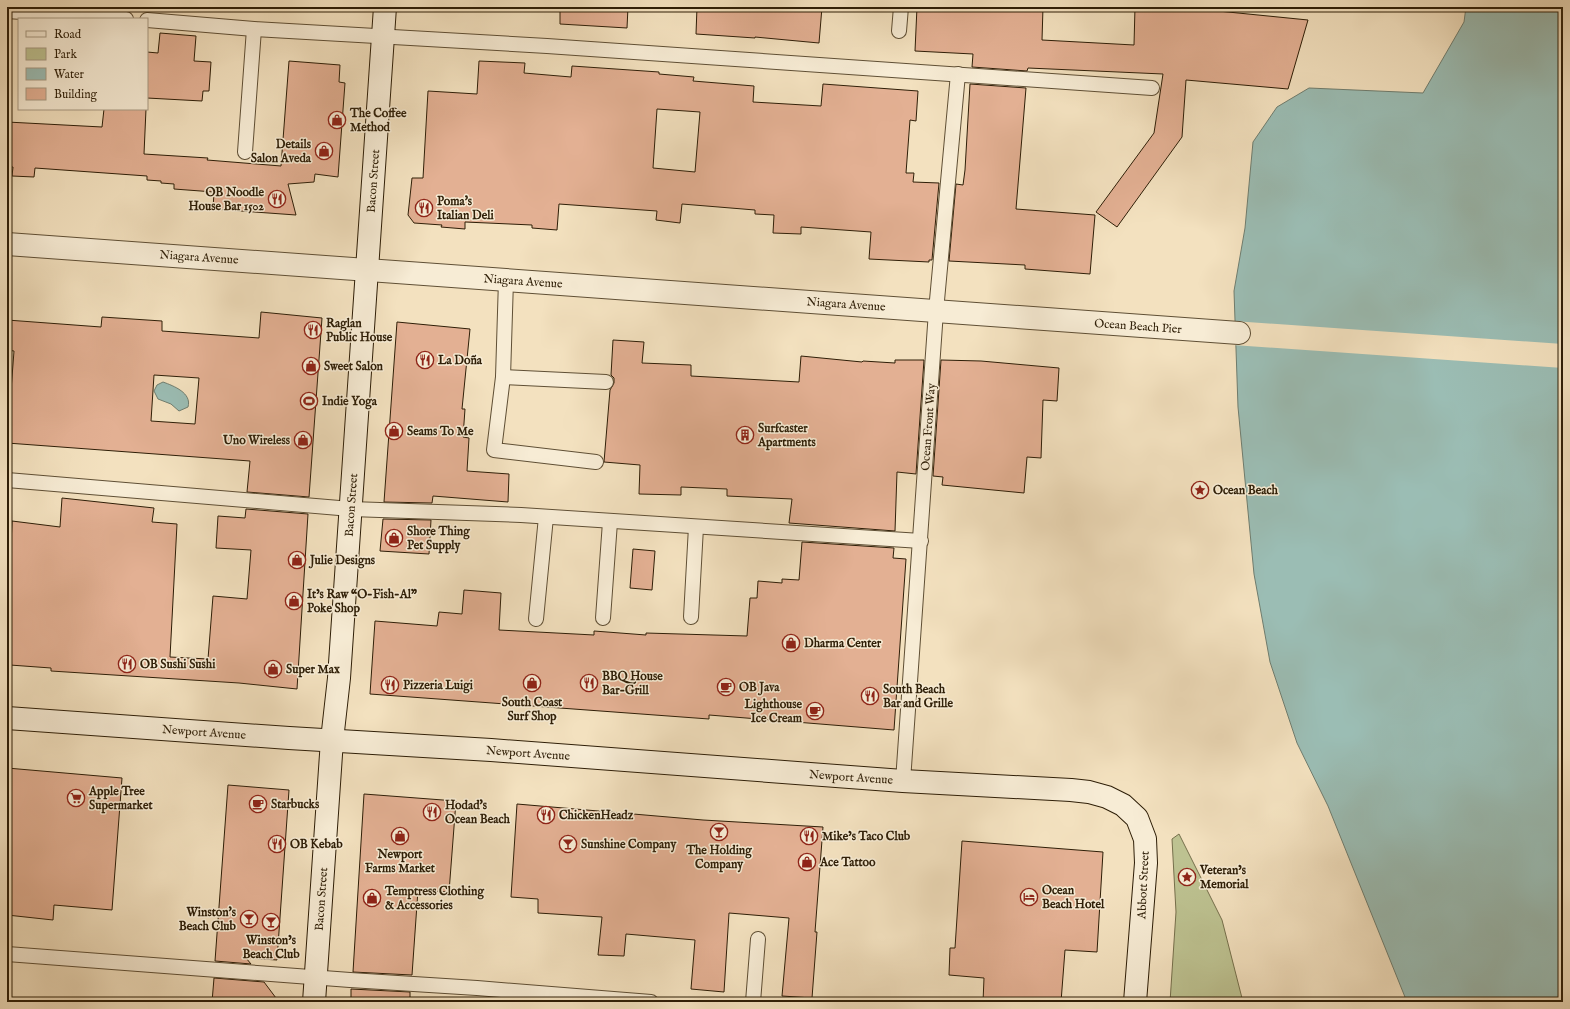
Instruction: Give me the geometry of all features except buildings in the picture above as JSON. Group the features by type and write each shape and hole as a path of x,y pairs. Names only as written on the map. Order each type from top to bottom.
{"street":[{"name":"Bacon Street","path":"314,1002 332,740 339,678 385,7"},
{"name":"Niagara Avenue","path":"7,244 1038,318"},
{"name":"Ocean Beach Pier","path":"1038,318 1238,333"},
{"name":"Newport Avenue","path":"7,718 903,781 1048,789"},
{"name":"Abbott Street","path":"1048,789 1088,792 1107,797 1123,805 1137,818 1145,839 1146,863 1135,1002"}],"lane":[{"path":"899,31 901,7"},
{"path":"7,11 111,18"},
{"path":"148,20 254,29 554,47 1152,88"},
{"path":"245,152 254,29"},
{"name":"Ocean Front Way","path":"903,781 936,311 958,74"},
{"path":"506,280 503,377 494,450 596,462"},
{"path":"503,377 606,382"},
{"path":"7,480 351,509 546,517 921,541"},
{"path":"536,619 546,517"},
{"path":"603,618 610,522"},
{"path":"692,617 696,527"},
{"path":"754,1002 758,939"},
{"path":"7,954 651,1002"}],"green space":[{"path":"1179,834 1222,920 1243,1002 1170,1002 1176,912 1172,839"}],"water":[{"path":"1466,7 1563,7 1563,1002 1407,1002 1328,806 1297,743 1270,662 1254,574 1238,407 1234,291 1245,228 1253,142 1277,107 1309,88 1423,93 1464,22"},
{"path":"163,382 177,388 185,394 189,402 188,407 179,411 171,404 158,399 154,391 157,385"}],"pier":[{"path":"1233,321 1563,344 1563,368 1233,345"}],"place":[{"name":"The Coffee Method","path":"337,120"},
{"name":"Details Salon Aveda","path":"324,151"},
{"name":"OB Noodle House Bar 1502","path":"277,199"},
{"name":"Poma's Italian Deli","path":"424,208"},
{"name":"Raglan Public House","path":"313,330"},
{"name":"La Doña","path":"425,360"},
{"name":"Sweet Salon","path":"311,366"},
{"name":"Indie Yoga","path":"309,401"},
{"name":"Seams To Me","path":"394,431"},
{"name":"Surfcaster Apartments","path":"745,435"},
{"name":"Uno Wireless","path":"303,440"},
{"name":"Ocean Beach","path":"1200,490"},
{"name":"Shore Thing Pet Supply","path":"394,538"},
{"name":"Julie Designs","path":"297,560"},
{"name":"It’s Raw “O-Fish-Al” Poke Shop","path":"294,601"},
{"name":"Dharma Center","path":"791,643"},
{"name":"OB Sushi Sushi","path":"127,664"},
{"name":"Super Max","path":"273,669"},
{"name":"South Coast Surf Shop","path":"532,683"},
{"name":"BBQ House Bar-Grill","path":"589,683"},
{"name":"Pizzeria Luigi","path":"390,685"},
{"name":"OB Java","path":"726,687"},
{"name":"South Beach Bar and Grille","path":"870,696"},
{"name":"Lighthouse Ice Cream","path":"815,711"},
{"name":"Apple Tree Supermarket","path":"76,798"},
{"name":"Starbucks","path":"258,804"},
{"name":"Hodad's Ocean Beach","path":"432,812"},
{"name":"ChickenHeadz","path":"546,815"},
{"name":"The Holding Company","path":"719,832"},
{"name":"Newport Farms Market","path":"400,836"},
{"name":"Mike’s Taco Club","path":"809,836"},
{"name":"OB Kebab","path":"277,844"},
{"name":"Sunshine Company","path":"568,844"},
{"name":"Ace Tattoo","path":"807,862"},
{"name":"Veteran’s Memorial","path":"1187,877"},
{"name":"Ocean Beach Hotel","path":"1029,897"},
{"name":"Temptress Clothing & Accessories","path":"372,898"},
{"name":"Winston's Beach Club","path":"249,919"},
{"name":"Winston’s Beach Club","path":"271,922"}]}
